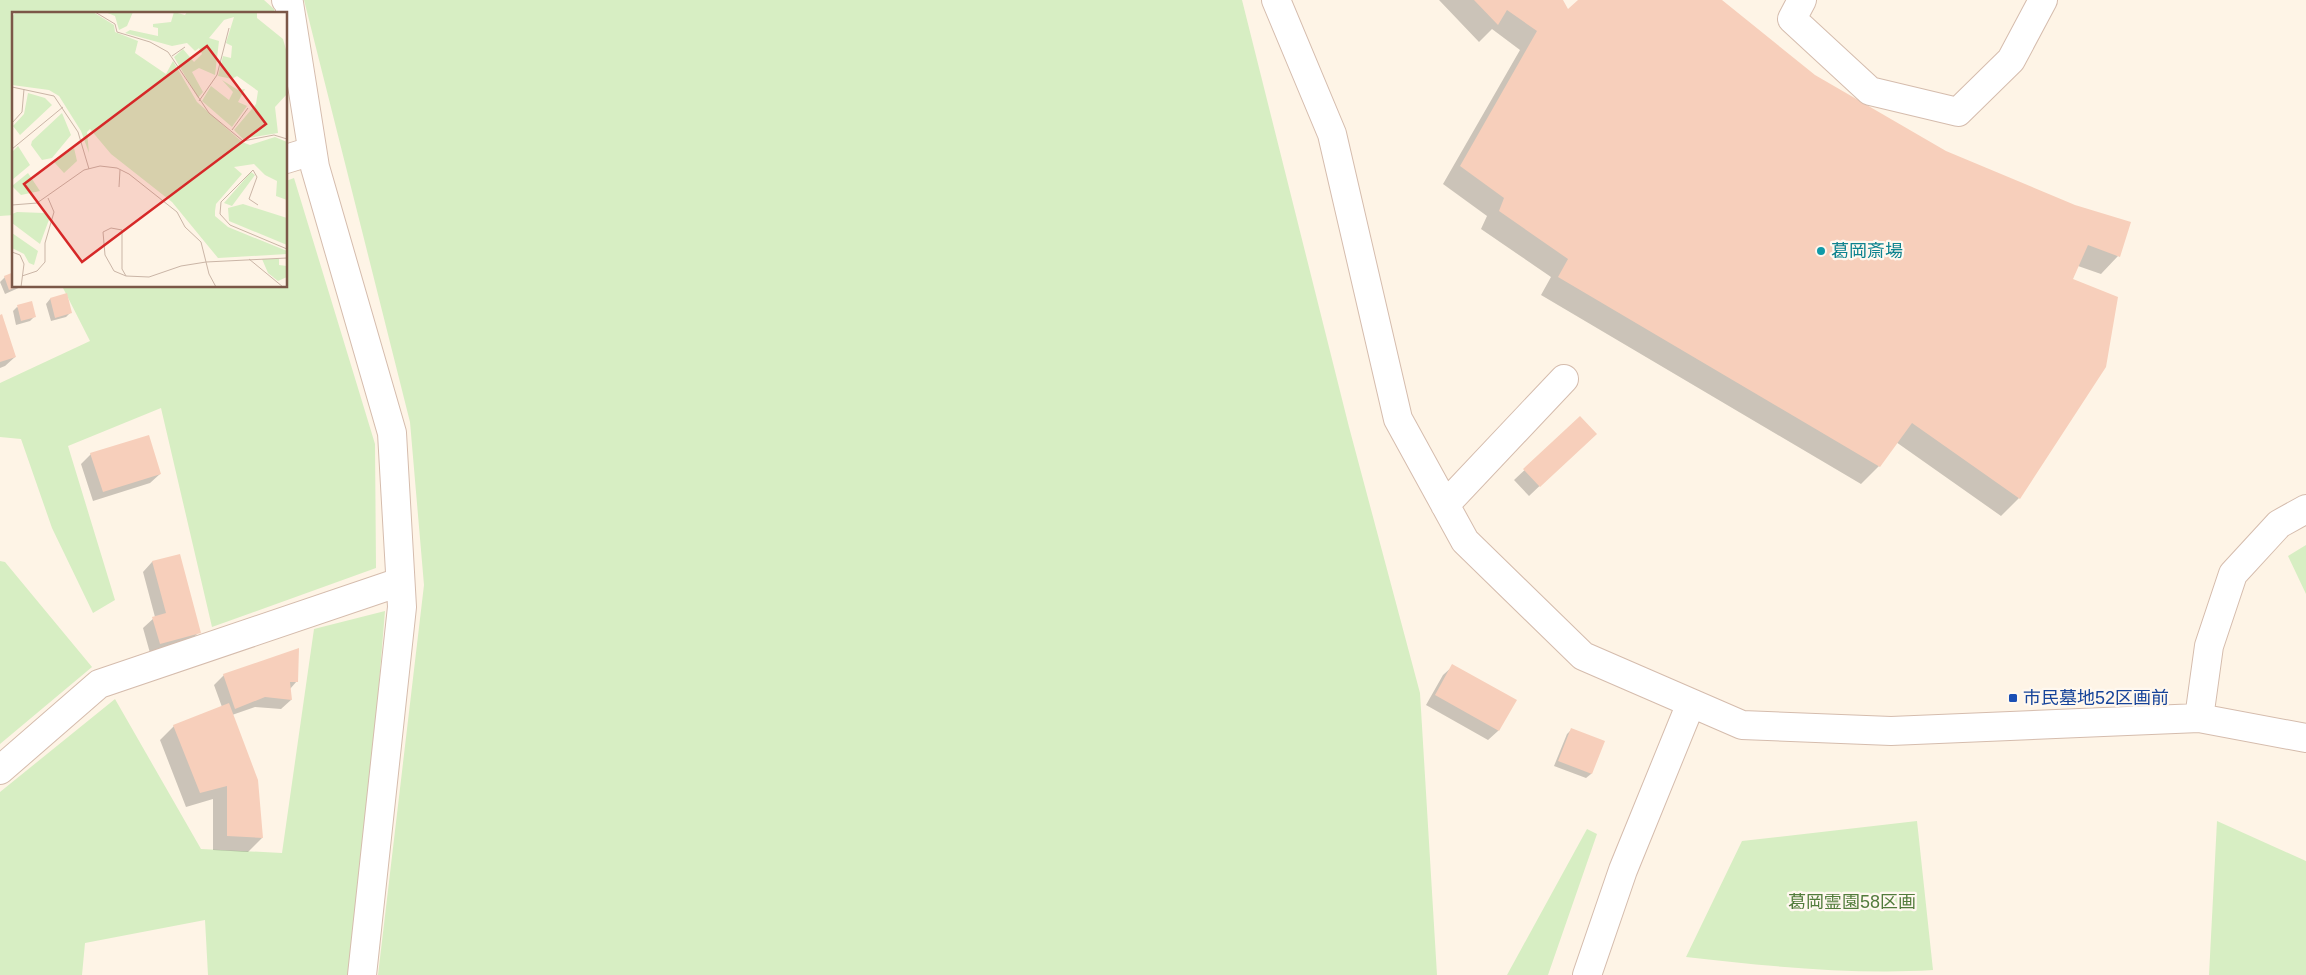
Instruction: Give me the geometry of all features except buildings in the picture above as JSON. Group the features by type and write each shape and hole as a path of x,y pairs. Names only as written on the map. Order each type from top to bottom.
{"street":[{"path":"286,0 315,167 392,434 402,607 362,975"},
{"path":"1276,0 1332,134 1398,420 1465,541 1583,656 1742,725 1891,731 2199,718 2306,738"},
{"path":"1802,0 1792,19 1870,91 1958,112 2011,60 2043,0"},
{"path":"288,157 312,151"},
{"path":"1445,506 1564,379"},
{"path":"2199,718 2209,646 2233,574 2279,524 2306,509"},
{"path":"0,770 99,684 400,582"},
{"path":"1587,975 1623,870 1691,703"}],"green space":[{"path":"0,0 264,0 274,9 275,12 12,12 12,215 0,216"},
{"path":"304,0 1242,0 1349,427 1420,693 1437,975 378,975 424,585 410,422"},
{"path":"294,178 375,444 376,568 212,627 161,408 68,446 115,600 93,613 52,528 21,439 0,437 0,383 90,341 63,288 288,288 288,180"},
{"path":"2306,545 2306,594 2288,556"},
{"path":"0,561 5,562 92,667 0,744"},
{"path":"385,611 364,866 349,975 208,975 205,920 85,943 82,975 0,975 0,792 115,699 201,849 282,853 314,629"},
{"name":"葛岡霊園58区画","path":"1917,821 1933,970 1841,970 1686,957 1742,841"},
{"path":"2217,821 2306,861 2306,975 2209,975"},
{"path":"1587,829 1597,834 1548,975 1507,975"}],"place":[{"name":"葛岡斎場","path":"1821,251"},
{"name":"市民墓地52区画前","path":"2013,698"}]}
